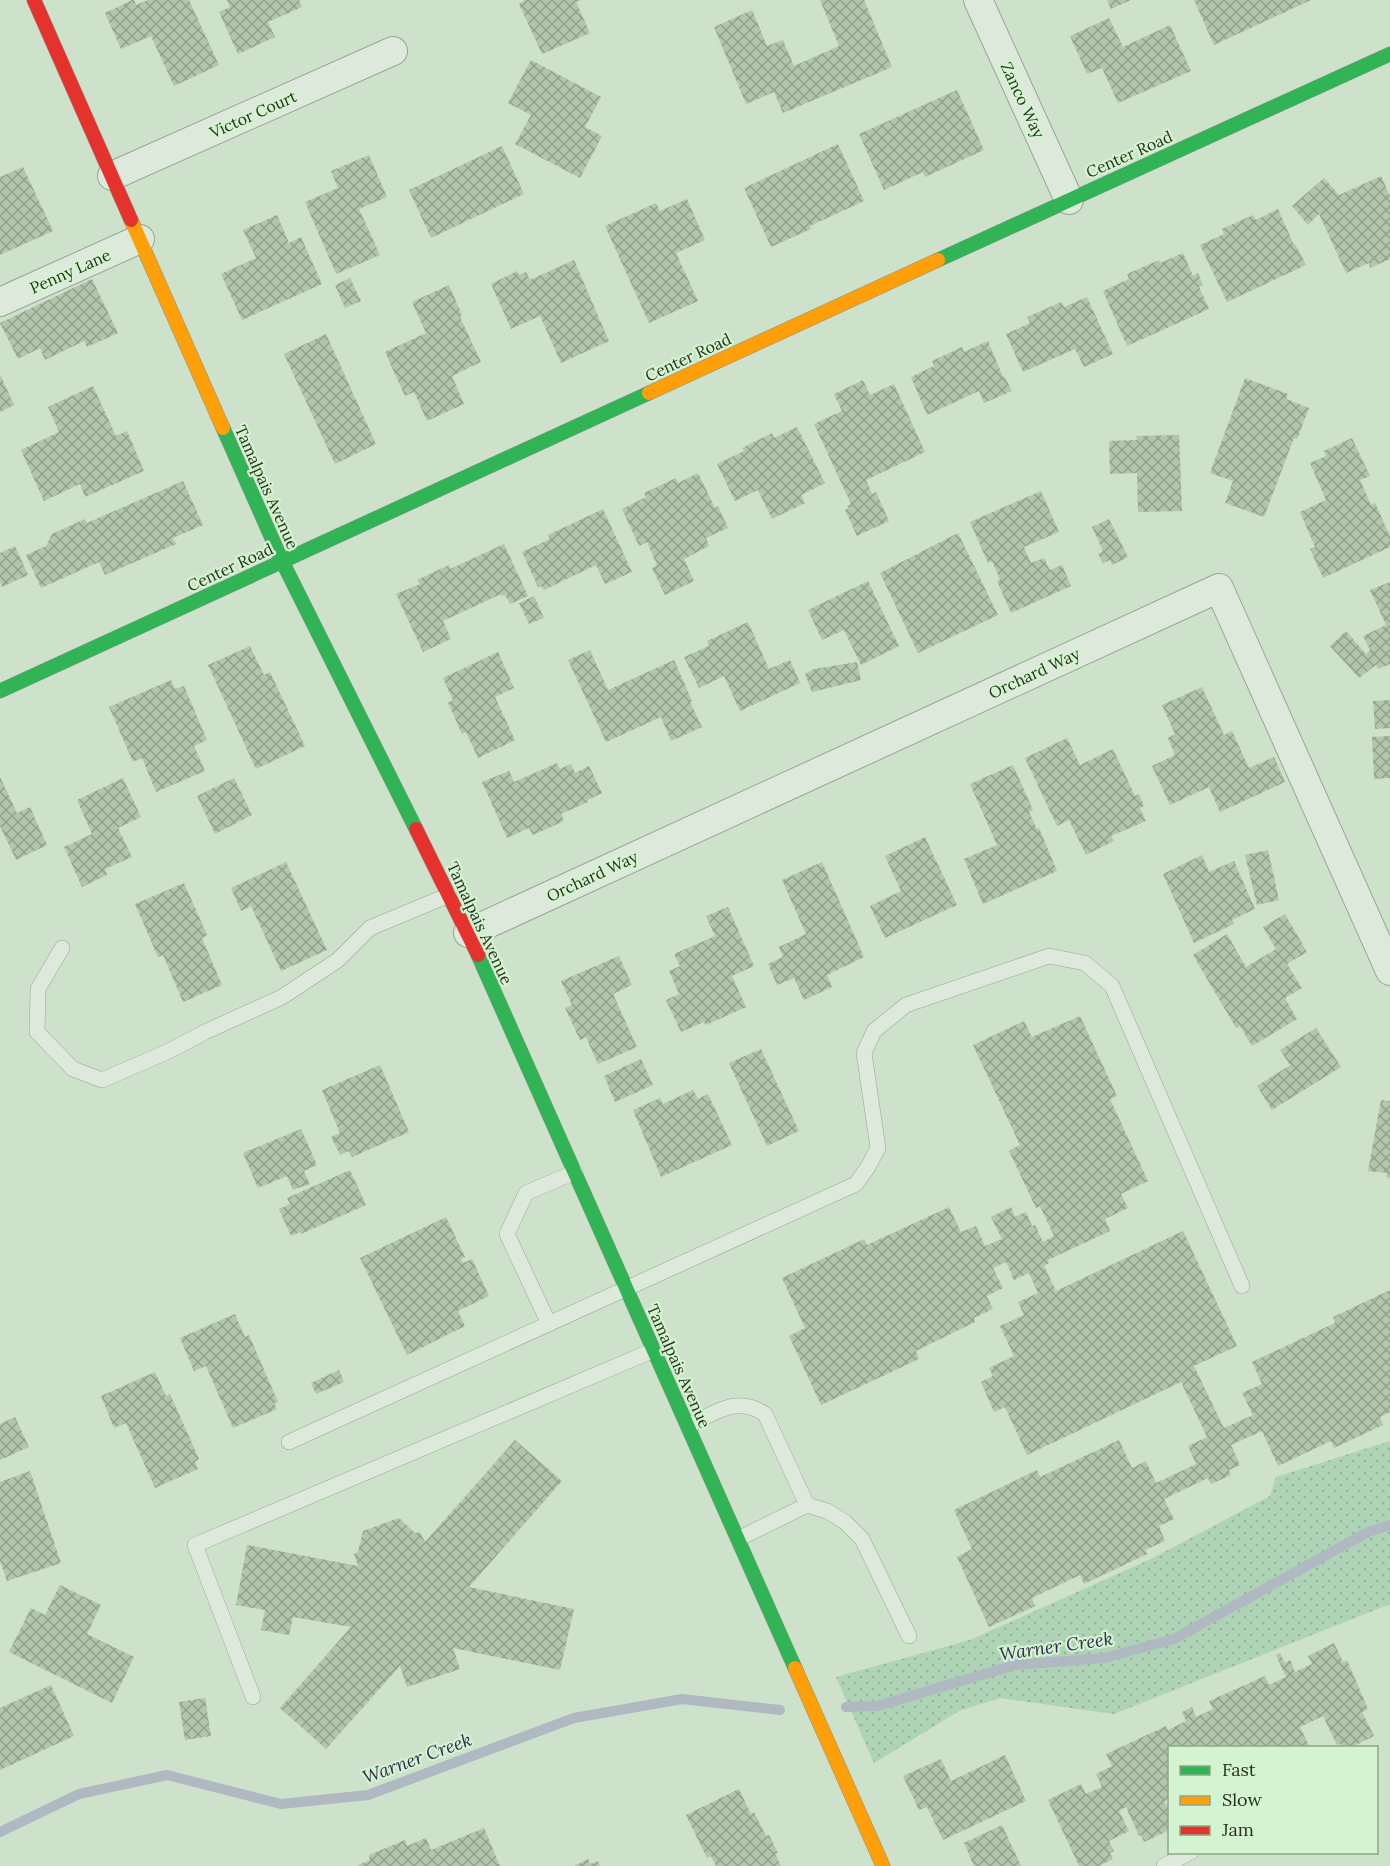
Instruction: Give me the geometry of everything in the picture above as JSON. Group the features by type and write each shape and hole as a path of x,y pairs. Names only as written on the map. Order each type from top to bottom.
{"street":[{"name":"Tamalpais Avenue","path":"34,0 282,561 468,933 883,1866"},
{"name":"Zanco Way","path":"978,0 1069,200"},
{"name":"Victor Court","path":"112,176 393,51"},
{"name":"Center Road","path":"0,691 1390,54"},
{"name":"Penny Lane","path":"0,302 140,239"},
{"name":"Orchard Way","path":"468,933 1219,588 1390,971"}],"lane":[{"path":"62,948 38,989 37,1032 73,1069 102,1080 282,997 338,960 370,928 449,894"},
{"path":"289,1442 856,1184 878,1148 864,1053 874,1030 906,1005 1049,956 1085,963 1112,986 1242,1286"},
{"path":"549,1324 507,1234 526,1194 575,1172"},
{"path":"253,1697 195,1545 654,1350"},
{"path":"688,1426 732,1405 744,1404 757,1408 765,1414 807,1505"},
{"path":"738,1539 807,1505 827,1511 844,1522 862,1539 909,1636"},
{"path":"1164,1866 1187,1854"}],"green space":[{"path":"1390,1441 1390,1604 1114,1714 1000,1698 959,1711 874,1763 836,1677 970,1640 1153,1558 1270,1496 1276,1477"}],"building":[{"path":"132,0 136,5 148,0 189,0 219,65 174,86 151,36 121,49 105,13"},
{"path":"227,0 299,0 302,7 268,22 275,37 238,54 219,12 230,7"},
{"path":"525,0 581,0 576,2 590,33 542,54 519,4"},
{"path":"820,0 864,0 892,67 783,113 774,92 746,104 714,27 752,10 767,46 783,40 794,66 839,46"},
{"path":"1107,0 1131,0 1111,9"},
{"path":"1194,0 1311,0 1214,45"},
{"path":"1109,18 1123,47 1170,25 1191,71 1118,103 1102,68 1087,74 1070,36"},
{"path":"531,60 601,97 585,127 602,136 580,178 515,144 531,115 508,103"},
{"path":"957,90 984,150 925,177 923,172 884,190 859,134"},
{"path":"838,144 864,201 771,247 744,188"},
{"path":"502,146 524,194 431,238 409,190"},
{"path":"369,155 387,197 359,209 380,255 336,274 305,202 338,188 331,171"},
{"path":"23,167 53,231 0,255 0,177"},
{"path":"1381,176 1390,196 1390,259 1370,268 1369,263 1346,273 1319,214 1308,225 1292,206 1324,178 1339,195"},
{"path":"687,199 705,240 676,253 698,301 649,323 605,226 656,203 660,211"},
{"path":"1278,209 1306,265 1227,302 1200,245 1224,234 1222,229 1253,215 1256,220"},
{"path":"277,215 289,243 301,237 322,284 242,320 221,274 256,258 243,230"},
{"path":"1183,253 1193,276 1198,273 1203,285 1199,287 1209,309 1127,346 1103,291 1129,279 1127,274 1159,260 1160,263"},
{"path":"574,260 609,341 561,363 540,316 511,329 491,284 517,271 519,275 526,272 530,280"},
{"path":"350,278 361,301 345,308 335,285"},
{"path":"92,279 118,333 87,347 84,341 45,360 40,348 18,359 0,323"},
{"path":"449,285 462,315 460,317 481,362 452,376 464,404 427,421 414,392 405,396 385,352 426,333 412,302"},
{"path":"1087,297 1113,354 1084,367 1075,349 1023,372 1006,334 1030,323 1027,317 1061,302 1064,307"},
{"path":"326,334 376,444 335,464 284,354"},
{"path":"988,341 1003,377 1012,391 984,403 979,391 927,415 911,377 934,366 932,361 962,347 964,352"},
{"path":"0,374 14,405 0,412"},
{"path":"1245,378 1288,394 1286,399 1309,408 1297,439 1294,438 1264,517 1225,503 1233,481 1210,473"},
{"path":"863,380 870,395 894,384 925,452 866,480 872,494 876,492 889,521 857,536 845,510 851,504 814,424 842,411 834,394"},
{"path":"93,386 116,436 127,431 144,471 85,497 80,484 44,501 21,450 59,432 48,407"},
{"path":"797,427 825,483 801,495 805,503 772,519 758,490 735,501 717,464 744,451 742,448 772,433 774,438"},
{"path":"1179,435 1182,511 1138,512 1137,473 1110,474 1109,441 1137,440 1136,436"},
{"path":"1352,438 1370,476 1360,480 1371,505 1375,503 1390,536 1390,547 1323,578 1310,549 1315,547 1300,512 1326,500 1310,463 1326,456 1324,451"},
{"path":"698,473 715,508 718,506 728,528 706,538 709,546 684,559 694,581 665,595 652,568 657,565 647,542 639,546 622,509 646,497 644,493 676,478 678,483"},
{"path":"183,481 203,525 173,538 176,544 105,575 99,562 41,588 26,555 46,546 52,534 85,519 87,523"},
{"path":"1041,491 1059,532 1024,547 1031,563 1044,558 1050,570 1062,565 1071,586 1011,613 997,581 1000,580 992,561 988,563 970,522"},
{"path":"603,509 632,572 605,584 596,565 544,590 541,586 538,587 522,552 550,539 548,535"},
{"path":"1109,519 1128,557 1112,565 1110,560 1103,563 1098,554 1103,551 1092,527"},
{"path":"958,533 998,615 918,653 880,573"},
{"path":"504,544 528,596 510,604 505,595 501,596 501,594 443,621 451,639 423,652 396,594 420,584 417,580 449,565 450,569"},
{"path":"15,546 28,575 2,587 0,553"},
{"path":"868,581 899,646 861,665 844,630 822,640 808,610"},
{"path":"1390,582 1390,664 1378,669 1376,665 1359,678 1330,646 1346,631 1366,654 1370,650 1363,636 1386,625 1370,590"},
{"path":"534,596 544,618 529,624 519,603"},
{"path":"748,622 769,669 790,660 800,683 740,711 724,676 699,688 684,657 709,646 707,641"},
{"path":"250,646 264,675 270,672 305,746 256,769 208,665"},
{"path":"590,650 608,690 674,660 702,727 671,741 661,717 606,742 568,660"},
{"path":"498,652 514,688 495,697 515,740 478,758 466,732 462,734 448,703 453,700 443,678"},
{"path":"857,662 861,680 812,692 805,674 814,669"},
{"path":"171,680 175,689 184,686 207,740 194,746 205,771 156,792 142,758 133,762 109,707"},
{"path":"1202,687 1224,735 1232,731 1249,768 1274,757 1285,782 1220,812 1209,787 1170,805 1152,766 1175,755 1168,738 1175,734 1162,705"},
{"path":"1390,700 1390,728 1375,729 1373,701"},
{"path":"1390,736 1390,778 1374,779 1372,737"},
{"path":"1067,738 1080,765 1113,749 1135,796 1139,794 1144,806 1140,808 1146,821 1111,836 1114,841 1086,855 1069,820 1057,826 1025,758"},
{"path":"557,763 560,769 571,764 575,773 589,766 602,793 561,814 564,821 533,835 529,828 507,838 482,782 509,771 514,782"},
{"path":"1013,765 1033,810 1029,812 1037,829 1039,828 1057,871 983,904 964,859 997,845 970,784"},
{"path":"0,777 17,813 30,807 47,845 16,860 0,826"},
{"path":"123,778 141,817 118,828 132,857 105,869 107,875 82,887 64,847 92,834 77,800"},
{"path":"234,778 252,815 215,834 197,796"},
{"path":"925,837 957,905 885,938 870,906 901,891 885,856"},
{"path":"1268,850 1279,900 1257,905 1245,855"},
{"path":"1202,855 1209,872 1234,861 1255,909 1232,920 1234,924 1194,943 1163,874"},
{"path":"286,862 327,950 281,971 251,906 241,911 231,888"},
{"path":"822,862 864,957 827,975 832,987 804,1000 794,978 777,985 768,964 783,957 779,947 806,934 782,880"},
{"path":"184,883 207,935 202,938 222,985 183,1002 163,955 158,957 135,904"},
{"path":"728,907 754,966 732,976 746,1007 706,1025 704,1022 681,1032 666,1000 679,994 669,971 680,966 674,954 715,936 706,916"},
{"path":"1285,914 1307,952 1287,964 1302,988 1285,998 1297,1019 1252,1046 1240,1026 1236,1028 1193,955 1227,934 1246,967 1276,949 1263,927"},
{"path":"619,956 632,985 613,994 637,1047 598,1064 586,1037 580,1040 565,1008 572,1005 561,981"},
{"path":"1080,1016 1117,1096 1110,1099 1148,1181 1121,1194 1128,1208 1105,1219 1110,1231 1048,1260 1049,1263 1044,1266 1056,1291 1183,1231 1237,1346 1194,1366 1224,1428 1253,1415 1242,1393 1262,1384 1252,1362 1335,1323 1333,1317 1390,1290 1390,1412 1380,1417 1383,1425 1334,1448 1331,1441 1278,1466 1262,1431 1231,1445 1240,1465 1229,1470 1231,1475 1211,1484 1208,1478 1164,1499 1174,1519 1159,1526 1165,1541 1145,1550 1147,1554 1084,1584 1080,1575 1032,1598 1035,1606 989,1627 957,1557 972,1549 954,1510 1037,1470 1040,1477 1119,1440 1132,1468 1146,1461 1156,1483 1196,1464 1188,1446 1207,1437 1181,1382 1027,1455 1005,1407 994,1412 981,1382 993,1376 989,1368 1014,1356 1000,1326 1024,1315 1018,1302 1038,1293 1029,1273 1014,1280 1006,1262 993,1268 1003,1288 987,1296 993,1309 974,1318 975,1322 916,1351 919,1359 821,1405 789,1336 805,1328 782,1278 864,1239 867,1245 949,1207 961,1232 976,1226 985,1246 1002,1239 991,1217 1011,1207 1015,1217 1026,1212 1043,1242 1054,1236 1040,1206 1036,1208 1009,1151 1020,1145 973,1045 1024,1021 1032,1037"},
{"path":"1316,1028 1341,1067 1272,1110 1257,1086 1290,1065 1280,1050"},
{"path":"761,1049 799,1131 767,1146 729,1063"},
{"path":"641,1059 653,1085 615,1102 604,1076"},
{"path":"380,1065 409,1132 352,1157 349,1151 340,1155 331,1137 340,1133 322,1090"},
{"path":"693,1090 698,1099 708,1094 732,1145 661,1177 633,1110 660,1098 663,1104"},
{"path":"1381,1100 1390,1101 1390,1178 1386,1177 1387,1173 1368,1171"},
{"path":"301,1129 317,1165 304,1171 310,1184 293,1190 287,1176 258,1188 243,1153"},
{"path":"350,1170 366,1205 301,1234 300,1232 291,1236 279,1209 290,1204 287,1198"},
{"path":"446,1217 465,1257 461,1259 463,1263 472,1259 489,1296 458,1311 465,1326 407,1355 360,1258"},
{"path":"235,1314 245,1337 249,1335 278,1402 274,1403 277,1409 233,1428 206,1366 194,1371 180,1338"},
{"path":"339,1370 344,1382 316,1394 311,1383"},
{"path":"155,1372 166,1396 170,1394 199,1459 195,1462 198,1469 155,1488 126,1423 114,1428 101,1396"},
{"path":"15,1417 29,1447 0,1460 0,1424"},
{"path":"515,1440 562,1481 469,1587 574,1609 560,1670 453,1648 460,1669 407,1687 400,1666 326,1749 280,1708 351,1627 293,1617 289,1635 261,1630 265,1610 236,1605 247,1545 358,1566 354,1554 358,1552 363,1531 399,1518 415,1533 420,1532 425,1542"},
{"path":"30,1471 61,1563 7,1581 0,1561 0,1482"},
{"path":"60,1585 101,1605 87,1634 134,1657 112,1703 9,1652 31,1608 45,1615"},
{"path":"1334,1643 1343,1662 1347,1660 1368,1709 1362,1712 1374,1736 1354,1746 1341,1746 1340,1743 1337,1745 1323,1716 1300,1727 1309,1746 1168,1746 1168,1800 1164,1801 1168,1808 1168,1831 1144,1842 1126,1807 1119,1811 1129,1831 1109,1841 1114,1851 1110,1853 1113,1859 1099,1866 1079,1866 1048,1800 1081,1784 1086,1794 1102,1787 1096,1774 1112,1766 1106,1754 1166,1726 1168,1730 1186,1721 1182,1712 1192,1707 1196,1717 1213,1709 1209,1701 1265,1676 1269,1685 1286,1677 1276,1655 1280,1653 1285,1663 1290,1660 1295,1672 1312,1664 1308,1656"},
{"path":"51,1685 74,1736 0,1770 0,1708"},
{"path":"205,1698 211,1736 185,1740 179,1702"},
{"path":"1005,1755 1026,1801 943,1840 927,1807 919,1810 903,1776 941,1759 951,1781"},
{"path":"739,1789 751,1814 754,1812 766,1836 769,1835 778,1853 775,1854 781,1866 716,1866 711,1856 707,1858 686,1815"},
{"path":"1002,1825 1021,1866 974,1866 964,1843"},
{"path":"484,1828 500,1866 356,1866 370,1860 369,1855 405,1840 407,1846 426,1838 431,1850"},
{"path":"588,1859 590,1864 598,1861 600,1866 574,1866"}],"waterway":[{"name":"Warner Creek","path":"846,1707 877,1706 1015,1665 1104,1658 1174,1639 1368,1532 1390,1525"},
{"name":"Warner Creek","path":"0,1832 79,1794 167,1775 281,1804 368,1795 574,1718 682,1699 780,1710"}],"traffic: fast":[{"path":"938,260 1390,54"},
{"path":"0,691 649,393"},
{"path":"223,428 282,561 416,829"},
{"path":"478,955 795,1668"}],"traffic: slow":[{"path":"131,220 223,428"},
{"path":"649,393 938,260"},
{"path":"795,1668 883,1866"}],"traffic: jam":[{"path":"34,0 131,220"},
{"path":"416,829 478,955"}]}
